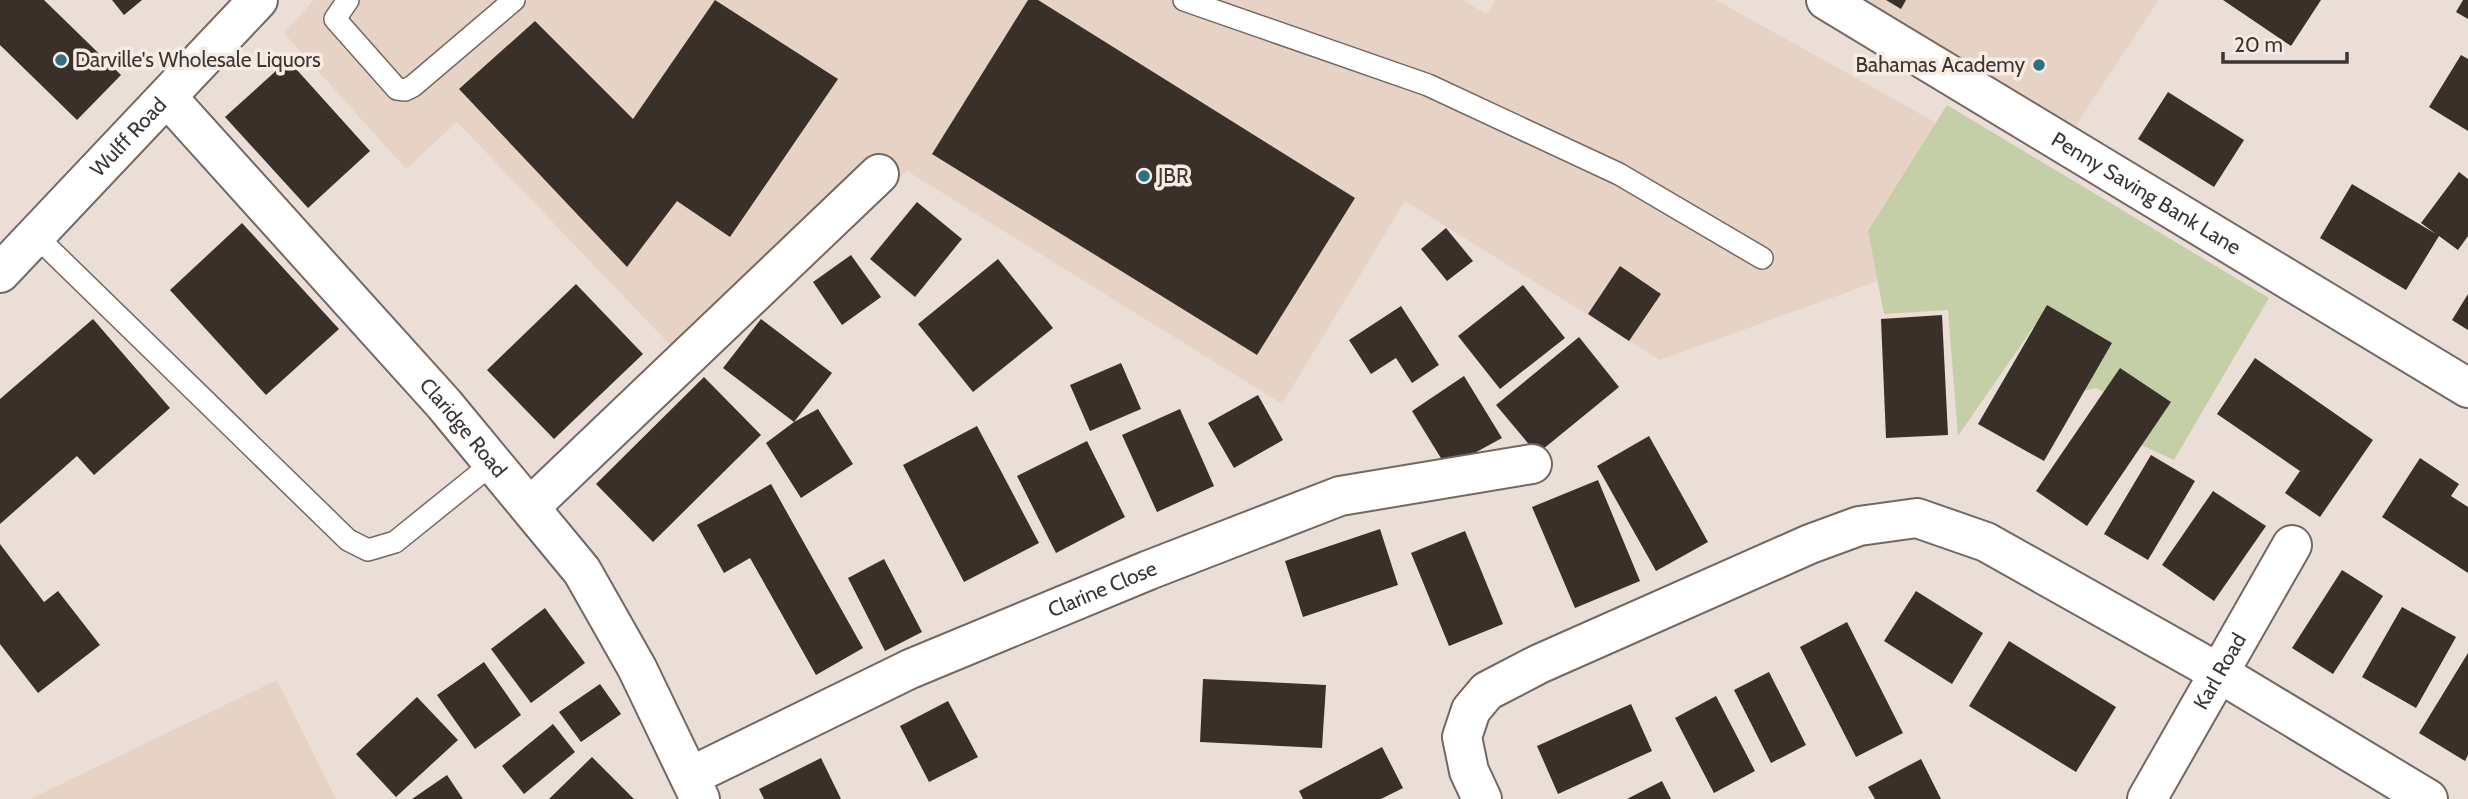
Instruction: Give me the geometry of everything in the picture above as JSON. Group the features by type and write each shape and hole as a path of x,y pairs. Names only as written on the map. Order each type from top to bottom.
{"street":[{"name":"Wulff Road","path":"0,273 258,0"},
{"name":"Penny Saving Bank Lane","path":"1826,0 2468,388"},
{"name":"Claridge Road","path":"167,97 444,404 582,571 637,668 696,788"},
{"path":"530,507 879,174"},
{"name":"Clarine Close","path":"696,788 910,669 1149,570 1340,496 1532,464"},
{"path":"1482,799 1469,771 1462,737 1471,710 1487,691 1539,664 1810,544 1859,526 1917,518 1986,542 2219,673 2428,799"},
{"name":"Karl Road","path":"2147,799 2292,545"}],"lane":[{"path":"348,0 335,19 397,89 405,90 514,0"},
{"path":"1184,0 1428,85 1619,174 1762,258"},
{"path":"36,236 348,540 368,550 396,542 493,463"}],"shaded area":[{"name":"JBR","path":"314,0 1463,0 1486,14 1496,0 1716,0 1942,126 1900,273 1660,360 1405,201 1282,404 907,171 693,369 457,122 406,169 284,33"},
{"name":"Bahamas Academy","path":"1853,0 2159,0 2072,131"},
{"path":"277,680 336,799 30,799"}],"green space":[{"path":"1947,105 2269,298 2174,460 2133,441 2127,404 2096,388 2062,396 2037,322 1958,436 1948,310 1884,314 1868,231"}],"building":[{"name":"Darville's Wholesale Liquors","path":"0,0 44,0 121,75 77,120 0,45"},
{"path":"112,0 142,0 124,15"},
{"path":"715,0 838,79 730,237 677,201 627,267 459,89 535,21 633,119"},
{"name":"JBR","path":"1028,0 1038,0 1355,198 1257,355 932,154"},
{"path":"1886,0 1906,0 1901,9"},
{"path":"2223,0 2321,0 2291,46"},
{"path":"2463,0 2468,0 2468,19 2456,12"},
{"path":"2461,55 2468,59 2468,131 2429,107"},
{"path":"288,60 370,151 308,208 225,117"},
{"path":"2168,92 2244,140 2214,187 2138,139"},
{"path":"2459,172 2468,179 2468,236 2458,250 2439,236 2406,290 2320,238 2352,184 2436,234 2421,223"},
{"path":"917,202 962,239 915,297 870,259"},
{"path":"242,223 339,329 266,395 170,290"},
{"path":"1446,228 1473,261 1447,281 1421,249"},
{"path":"851,255 881,297 842,325 813,282"},
{"path":"998,259 1053,328 973,392 918,324"},
{"path":"1620,266 1661,294 1629,341 1588,314"},
{"path":"576,284 643,354 554,439 487,370"},
{"path":"1523,285 1565,338 1500,389 1458,336"},
{"path":"2468,294 2468,330 2452,320"},
{"path":"2047,305 2112,343 2044,461 1978,424"},
{"path":"1401,306 1439,365 1412,383 1396,358 1371,374 1349,340"},
{"path":"1942,315 1948,435 1886,438 1881,319"},
{"path":"93,319 170,408 94,475 77,456 0,524 0,399"},
{"path":"761,319 832,373 794,422 723,368"},
{"path":"1579,337 1619,387 1537,454 1496,405"},
{"path":"2255,358 2373,440 2320,517 2285,493 2300,471 2217,414"},
{"path":"1121,363 1141,409 1090,431 1070,385"},
{"path":"2120,368 2171,402 2087,526 2036,491"},
{"path":"1464,376 1502,438 1447,468 1412,411"},
{"path":"704,377 761,435 653,542 596,484"},
{"path":"1258,395 1283,440 1234,468 1208,423"},
{"path":"818,409 853,464 801,498 766,443 794,422"},
{"path":"1180,409 1214,486 1157,512 1122,435"},
{"path":"977,426 1039,543 964,582 903,465"},
{"path":"1649,436 1708,542 1656,571 1597,466"},
{"path":"1087,441 1125,517 1056,553 1017,476"},
{"path":"2151,455 2195,481 2148,560 2104,534"},
{"path":"2420,458 2459,484 2451,496 2468,507 2468,573 2382,517"},
{"path":"1598,480 1640,581 1575,608 1532,507"},
{"path":"771,484 863,648 816,675 750,558 724,573 697,525"},
{"path":"2213,491 2266,526 2214,601 2162,565"},
{"path":"1380,529 1398,585 1303,617 1285,561"},
{"path":"1465,531 1503,624 1449,646 1411,553"},
{"path":"0,544 44,602 58,591 100,645 38,693 0,644"},
{"path":"884,559 922,632 885,651 848,578"},
{"path":"2342,570 2383,596 2333,674 2292,648"},
{"path":"1916,591 1983,633 1952,684 1884,641"},
{"path":"2402,607 2456,637 2416,708 2362,677"},
{"path":"545,608 585,663 531,703 491,649"},
{"path":"1847,622 1903,733 1856,757 1800,647"},
{"path":"2009,641 2116,707 2076,772 1969,706"},
{"path":"2468,653 2468,755 2465,761 2419,733"},
{"path":"484,662 521,715 475,749 437,695"},
{"path":"1769,672 1806,745 1771,763 1734,690"},
{"path":"1203,679 1326,685 1322,748 1200,742"},
{"path":"600,684 621,714 581,742 559,712"},
{"path":"1716,696 1755,771 1714,793 1675,718"},
{"path":"417,697 458,740 396,797 356,754"},
{"path":"948,701 978,757 929,782 900,726"},
{"path":"1631,704 1652,751 1558,794 1537,746"},
{"path":"553,724 575,752 524,794 502,766"},
{"path":"1382,747 1403,788 1381,799 1303,799 1299,791"},
{"path":"592,757 634,799 549,799"},
{"path":"821,758 841,799 764,799 759,789"},
{"path":"1921,759 1941,799 1875,799 1868,787"},
{"path":"447,775 463,799 412,799"},
{"path":"1662,781 1671,799 1627,799"}],"place":[{"name":"Darville's Wholesale Liquors","path":"61,60"},
{"name":"Bahamas Academy","path":"2039,65"},
{"name":"JBR","path":"1144,176"}]}
